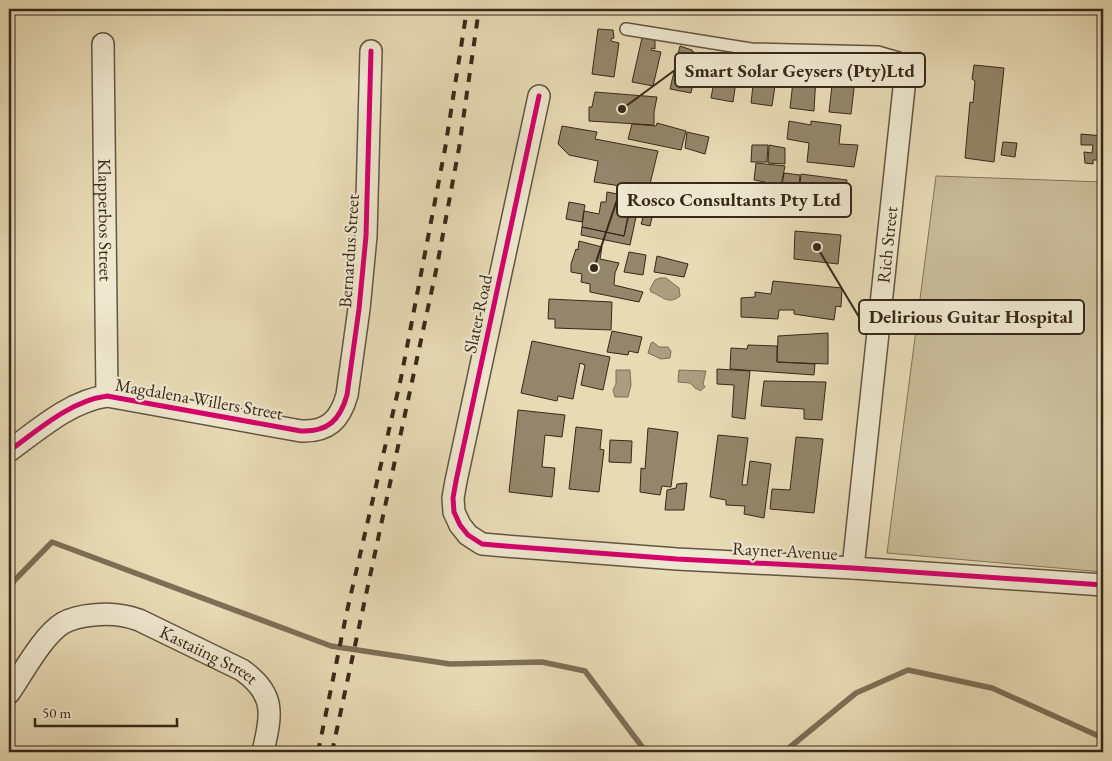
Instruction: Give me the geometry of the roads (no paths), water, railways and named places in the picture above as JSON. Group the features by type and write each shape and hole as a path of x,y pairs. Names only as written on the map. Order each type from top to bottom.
{"street":[{"name":"Klapperbos Street","path":"103,44 107,396"},
{"name":"Bernardus Street","path":"310,432 326,428 342,411 352,367 362,290 366,236 370,51"},
{"name":"Rich Street","path":"853,568 906,69"},
{"name":"Slater Road","path":"468,535 460,525 454,512 453,498 539,96"},
{"name":"Magdalena Willers Street","path":"9,452 50,421 80,404 107,396 310,432"},
{"name":"Rayner Avenue","path":"468,535 482,544 505,546 676,559 853,568 1103,585"},
{"name":"Kastaiing Street","path":"9,693 53,631 69,620 87,615 113,613 131,617 242,670 254,679 267,697 269,708 268,731 263,752"}],"lane":[{"path":"626,29 751,49 878,52 899,58 906,69"}],"waterway":[{"path":"9,586 52,542 331,646 450,664 542,662 585,671 646,752"},
{"path":"784,752 856,693 908,670 992,688 1103,738"}],"railway":[{"path":"318,752 347,611 401,378 445,149 467,9"},
{"path":"332,752 437,266 459,148 479,9"}],"place":[{"name":"Smart Solar Geysers (Pty)Ltd","path":"622,109"},
{"name":"Delirious Guitar Hospital","path":"817,247"},
{"name":"Rosco Consultants Pty Ltd","path":"594,268"}]}
